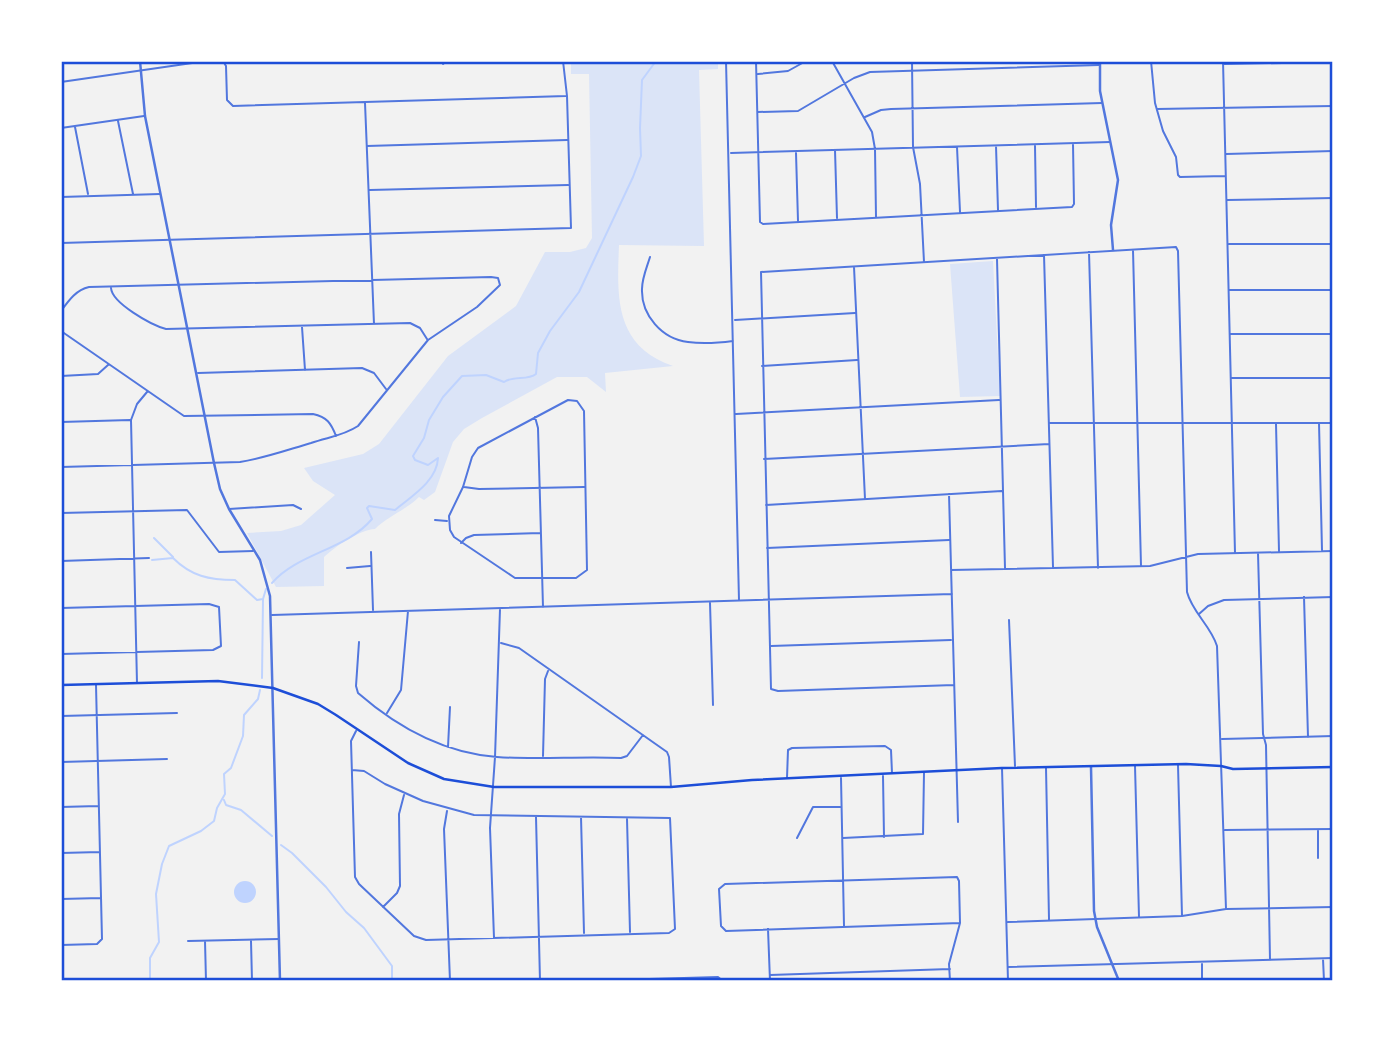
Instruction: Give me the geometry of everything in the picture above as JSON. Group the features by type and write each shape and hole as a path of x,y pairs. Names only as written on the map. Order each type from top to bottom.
{"main road":[{"path":"61,685 232,682 274,688 318,704 394,755 425,771 443,779 494,787 671,787 1002,768 1178,764 1233,769 1333,767"}],"street":[{"path":"140,61 145,116 220,489 255,551 266,578 271,615 274,688 280,981"},
{"path":"61,82 206,61"},
{"path":"223,61 226,66 227,100 233,106 567,96"},
{"path":"443,64 447,61"},
{"path":"61,243 571,228 567,96 563,61"},
{"path":"726,61 739,601"},
{"path":"756,61 760,222 763,224 1073,206 1073,144"},
{"path":"756,75 788,71 806,61"},
{"path":"832,61 872,132 875,149 876,218"},
{"path":"912,61 913,147 920,184 924,262"},
{"path":"1170,63 1151,62 1153,93 1163,131 1176,158 1178,175 1226,176"},
{"path":"1235,553 1223,62 1333,62"},
{"path":"757,112 798,111 867,72 1100,63 1102,103 1118,180 1111,225 1113,250"},
{"path":"365,102 374,324"},
{"path":"865,117 881,110 913,108 1102,103"},
{"path":"1157,109 1333,106"},
{"path":"61,128 145,116"},
{"path":"118,120 133,195"},
{"path":"75,126 88,196"},
{"path":"367,146 568,140"},
{"path":"729,153 1111,142"},
{"path":"996,145 998,211"},
{"path":"1035,145 1036,209"},
{"path":"957,146 960,213"},
{"path":"835,149 837,220"},
{"path":"1225,153 1333,151"},
{"path":"796,152 798,222"},
{"path":"369,190 569,185"},
{"path":"61,197 161,194"},
{"path":"1226,200 1333,198"},
{"path":"1227,244 1333,244"},
{"path":"954,685 771,690 760,276 763,271 1172,246 1177,248 1188,598 1212,632 1217,646 1226,909"},
{"path":"1133,249 1141,566"},
{"path":"1089,251 1098,568"},
{"path":"1044,254 1053,568"},
{"path":"650,257 643,277 642,295 646,311 656,326 668,336 685,342 734,341"},
{"path":"997,258 1006,569"},
{"path":"854,266 865,499"},
{"path":"61,311 80,290 89,287 491,277 499,281 498,288 477,307 428,340 358,426 346,434 266,458 214,463 61,467"},
{"path":"111,287 114,298 151,324 166,329 410,323 420,328 428,340"},
{"path":"1228,290 1333,290"},
{"path":"733,320 856,313"},
{"path":"302,326 305,370"},
{"path":"61,331 178,413 191,417 313,414 332,424 336,437"},
{"path":"1229,334 1333,334"},
{"path":"762,366 858,360"},
{"path":"61,376 98,374 109,364"},
{"path":"197,373 365,369 374,373 387,390"},
{"path":"1230,378 1333,378"},
{"path":"137,683 131,420 137,404 147,392"},
{"path":"568,400 580,403 584,411 587,570 576,578 522,579 508,575 452,534 448,521 463,487 472,457 478,448 568,400"},
{"path":"735,414 1000,400"},
{"path":"534,417 538,428 543,608"},
{"path":"61,422 131,420"},
{"path":"1049,423 1333,423"},
{"path":"1276,423 1279,552"},
{"path":"1319,423 1322,551"},
{"path":"764,459 1050,444"},
{"path":"463,487 586,487"},
{"path":"765,505 1003,491"},
{"path":"949,494 958,822"},
{"path":"229,509 293,506 301,509"},
{"path":"61,513 187,510 219,552 255,551"},
{"path":"435,520 448,521"},
{"path":"461,543 474,535 541,533"},
{"path":"766,548 950,540"},
{"path":"951,570 1141,566 1165,563 1186,556 1333,551"},
{"path":"371,552 373,612"},
{"path":"1258,553 1270,960"},
{"path":"61,561 149,558"},
{"path":"347,568 372,566"},
{"path":"271,615 951,594"},
{"path":"1304,597 1308,737"},
{"path":"1199,614 1208,606 1224,600 1333,597"},
{"path":"710,602 713,705"},
{"path":"61,608 209,604 219,607 221,646 218,650 61,654"},
{"path":"494,938 490,816 494,787 500,608"},
{"path":"386,714 401,690 408,611"},
{"path":"1009,620 1015,769"},
{"path":"770,646 953,640"},
{"path":"359,642 356,690 386,714 422,737 448,747 495,757 624,757 643,735"},
{"path":"500,643 519,648 668,754 671,787"},
{"path":"543,757 545,679 549,670"},
{"path":"61,944 101,942 96,684"},
{"path":"448,747 450,707"},
{"path":"61,716 177,713"},
{"path":"352,770 363,771 404,794 447,809 490,816 670,818 675,926 673,931 494,938 417,938 359,884 355,877 351,741 356,730"},
{"path":"1220,739 1333,736"},
{"path":"787,779 788,750 792,748 885,746 891,750 892,774"},
{"path":"61,762 167,759"},
{"path":"1178,764 1182,916"},
{"path":"1135,765 1139,917"},
{"path":"1091,767 1095,919 1119,981"},
{"path":"1002,768 1008,981"},
{"path":"1046,768 1049,920"},
{"path":"842,838 923,834 924,772"},
{"path":"883,775 884,837"},
{"path":"841,776 844,927"},
{"path":"383,907 400,886 399,814 404,794"},
{"path":"61,807 100,806"},
{"path":"797,838 814,807 842,807"},
{"path":"447,809 444,829 450,981"},
{"path":"581,816 584,934"},
{"path":"536,817 540,981"},
{"path":"627,818 629,934"},
{"path":"1318,829 1318,858"},
{"path":"1224,830 1333,829"},
{"path":"61,853 101,852"},
{"path":"950,981 960,923 958,879 721,886 722,930 960,923"},
{"path":"61,899 102,898"},
{"path":"1007,922 1182,916 1226,909 1333,907"},
{"path":"768,929 770,981"},
{"path":"188,941 280,939"},
{"path":"205,940 206,981"},
{"path":"251,940 252,981"},
{"path":"1324,958 1324,981"},
{"path":"1007,967 1333,958"},
{"path":"1202,962 1202,981"},
{"path":"770,975 950,969"},
{"path":"581,981 723,980"}],"shaded area":[{"path":"571,61 718,61 718,69 699,70 704,246 619,245 620,301 629,333 639,346 673,366 605,373 606,392 587,377 557,377 482,418 464,429 453,442 435,492 424,500 419,497 375,529 355,535 324,557 324,586 276,587 247,533 281,531 301,525 335,495 313,481 304,468 363,454 379,444 448,356 516,306 545,252 570,252 586,248 592,238 589,74 571,74"},
{"path":"993,261 1000,396 960,397 950,264"}],"water":[{"path":"245,881 253,884 256,892 253,900 245,903 237,900 234,892 237,884"}],"waterway":[{"path":"272,583 295,565 349,538 361,529 372,519 367,508 369,506 395,510 428,481 437,466 438,458 428,465 415,460 413,456 443,397 462,376 486,375 504,382 536,374 538,353 550,331 579,292 633,177 641,156 642,80 656,61"},
{"path":"154,538 173,557"},
{"path":"152,560 173,558 201,576 235,580 257,600 263,599 266,589"},
{"path":"262,678 263,599"},
{"path":"150,981 150,958 159,942 156,894 162,864 169,846 201,831 214,821 217,808 225,794 224,774 231,768 243,736 244,715 258,699 260,690"},
{"path":"224,800 226,805 241,810 272,836"},
{"path":"281,845 292,853 364,928 392,966 392,981"}]}
